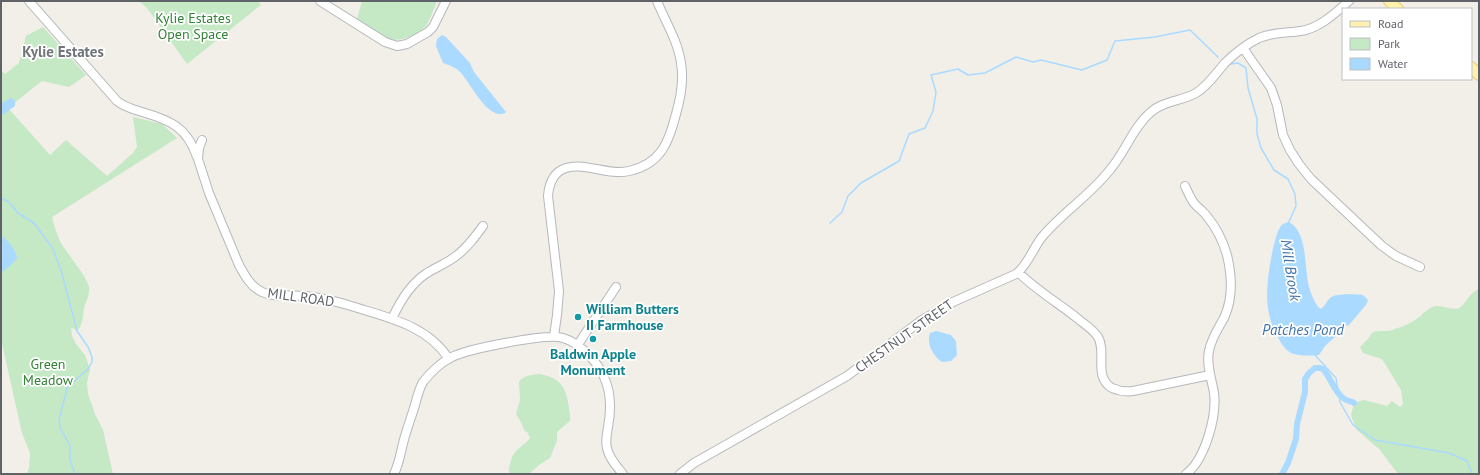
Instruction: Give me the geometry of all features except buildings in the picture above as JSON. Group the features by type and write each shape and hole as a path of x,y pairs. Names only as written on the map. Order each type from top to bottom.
{"main road":[{"path":"1389,1 1397,8"}],"street":[{"name":"MILL ROAD","path":"29,1 117,101 128,108 161,117 175,124 183,132 190,142 198,159 209,193 239,265 249,281 256,288 270,294 319,298 353,306 406,324 424,334 439,346 449,359"},
{"path":"320,1 385,42 397,46 407,44 428,32 433,27 446,1"},
{"path":"554,336 559,291 549,202 549,187 552,178 561,170 573,167 616,173 634,170 646,165 660,154 670,136 681,97 682,71 676,46 657,1"},
{"name":"CHESTNUT STREET","path":"680,474 694,463 847,376 922,320 953,302 1018,272 1044,235 1089,194 1113,167 1138,127 1151,112 1160,106 1187,97 1199,91 1230,58 1259,38 1282,32 1299,31 1311,28 1335,13 1349,1"},
{"path":"1243,48 1271,88 1277,105 1283,135 1299,164 1382,246 1396,256 1420,267"},
{"name":"MILL ROAD","path":"198,159 199,148 202,140"},
{"path":"1185,186 1192,200 1206,215 1218,233 1226,253 1230,271 1230,292 1228,305 1224,318 1214,336 1208,352 1208,364 1215,403 1213,418 1201,457 1195,466 1186,474"},
{"path":"392,319 403,298 416,282 462,251 483,226"},
{"path":"1018,272 1085,324 1097,336 1101,346 1102,372 1106,382 1112,388 1121,391 1133,391 1210,374"},
{"path":"577,346 616,287"},
{"path":"394,474 421,386 427,378 449,359 460,354 486,347 554,336 563,338 577,346 595,363 606,382 610,405 606,446 615,464 623,474"}],"green space":[{"name":"Kylie Estates Open Space","path":"139,1 258,1 261,5 187,64 147,8"},
{"path":"362,1 437,1 424,28 410,37 393,40 388,39 357,19"},
{"name":"Green Meadow","path":"43,27 86,75 69,87 42,81 8,108 50,155 66,140 107,176 133,153 137,147 133,117 162,124 177,138 52,217 61,243 81,271 89,287 82,323 77,331 71,327 72,336 76,344 85,355 90,369 87,383 88,394 95,414 103,430 113,474 27,474 30,453 22,433 1,339 1,70 5,74 19,63 26,36"},
{"path":"1479,289 1479,474 1398,474 1380,450 1356,429 1351,415 1354,403 1364,400 1387,406 1392,401 1400,407 1403,404 1401,390 1382,359 1363,353 1360,347 1372,333 1377,331 1389,331 1410,323 1432,307 1438,306 1457,309"},
{"path":"539,374 553,378 564,389 568,401 570,421 557,432 557,440 550,458 530,473 510,474 509,468 514,454 530,438 516,414 520,400 519,382 525,377"}],"water":[{"path":"442,35 446,37 470,63 474,72 506,112 505,113 498,114 485,106 459,71 443,63 436,46 437,39"},
{"path":"12,98 15,101 15,106 1,116 1,103"},
{"name":"Patches Pond","path":"1289,222 1295,227 1302,242 1307,279 1318,307 1321,309 1324,307 1333,296 1351,294 1363,295 1368,300 1366,305 1349,325 1341,328 1319,355 1308,356 1291,353 1281,343 1271,321 1267,303 1270,264 1277,234 1281,226"},
{"path":"1,236 11,246 17,258 1,273"},
{"path":"936,331 951,335 956,341 957,355 951,361 942,362 931,349 929,341 930,333"}],"waterway":[{"name":"Mill Brook","path":"830,223 842,212 848,196 861,183 899,161 909,134 925,128 933,111 936,92 931,75 958,69 968,75 985,73 1016,57 1033,62 1041,60 1082,70 1107,60 1115,41 1155,37 1190,30 1218,57"},
{"name":"Mill Brook","path":"1231,64 1238,63 1246,68 1248,88 1257,119 1257,134 1261,148 1274,170 1288,179 1295,194 1296,206 1288,224"},
{"path":"1,198 9,202 18,213 34,223 53,249 61,270 77,331 88,347 92,357 92,362 88,369 67,388 59,420 60,428 70,446 70,460 75,474"},
{"name":"Mill Brook","path":"1314,354 1336,378 1340,402 1353,425 1375,440 1449,453 1467,461 1472,474"},
{"path":"1282,474 1288,463 1296,439 1297,424 1305,392 1305,379 1309,373 1315,368 1323,369 1340,395 1346,400 1354,403"}],"place":[{"name":"William Butters II Farmhouse","path":"578,317"},
{"name":"Baldwin Apple Monument","path":"593,339"}],"district":[{"name":"Kylie Estates","path":"63,51"}]}
